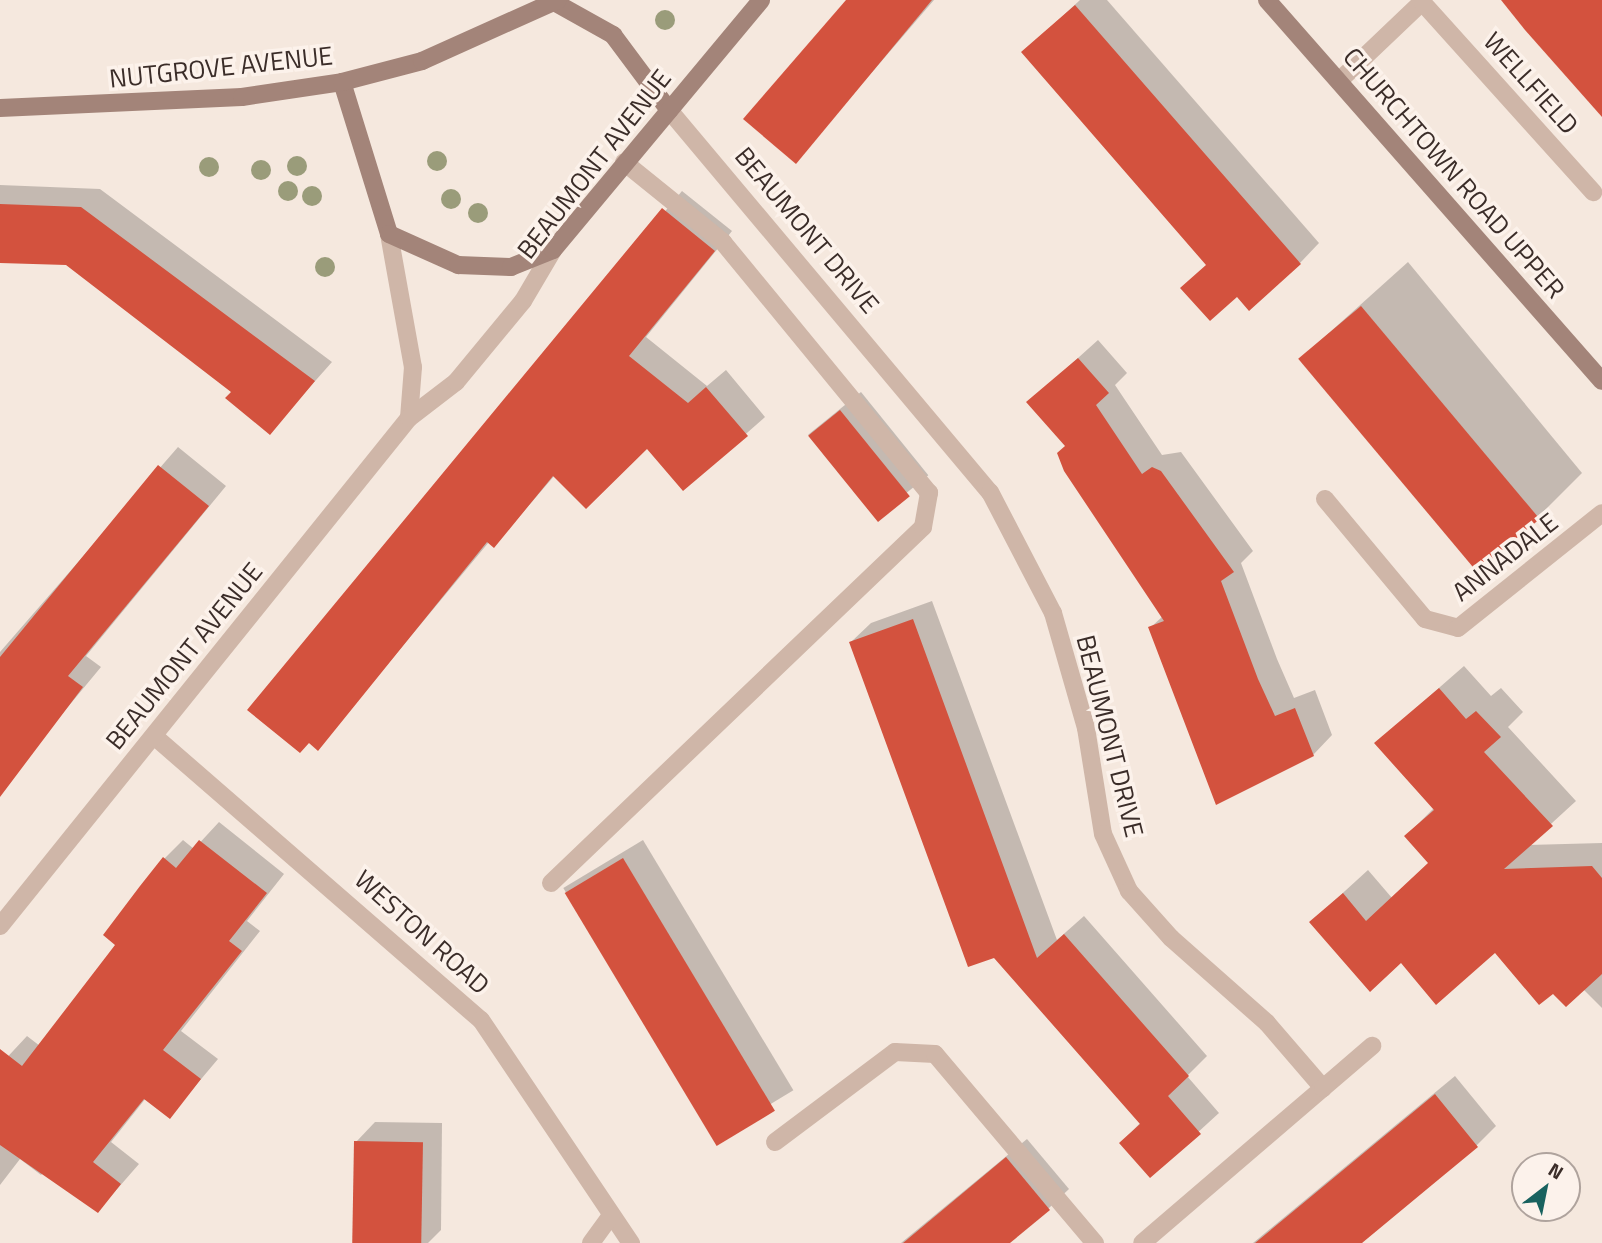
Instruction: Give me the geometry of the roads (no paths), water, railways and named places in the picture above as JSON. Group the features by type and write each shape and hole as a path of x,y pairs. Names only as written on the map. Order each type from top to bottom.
{"main road":[{"name":"BEAUMONT AVENUE","path":"553,250 761,0"},
{"name":"CHURCHTOWN ROAD UPPER","path":"1267,0 1602,381"},
{"path":"556,1 613,34 669,110"},
{"name":"NUTGROVE AVENUE","path":"0,108 242,97 342,82 422,61 556,1"},
{"path":"342,82 389,234 458,265 511,267 553,250"}],"street":[{"name":"WELLFIELD","path":"1339,81 1422,2 1593,192"},
{"name":"BEAUMONT DRIVE","path":"669,110 990,492 1053,613 1086,728 1103,834 1129,891 1171,938 1267,1023 1323,1088"},
{"path":"551,883 923,527 929,493 723,242 624,162"},
{"path":"389,234 413,366 409,418"},
{"name":"BEAUMONT AVENUE","path":"0,926 409,418 456,382 523,301 553,250"},
{"name":"ANNADALE","path":"1325,499 1425,619 1458,628 1602,513"},
{"name":"WESTON ROAD","path":"154,736 481,1020 631,1243"},
{"path":"1149,1241 1372,1046"},
{"path":"775,1142 895,1052 935,1054 1095,1243"},
{"path":"591,1243 611,1216"}]}
